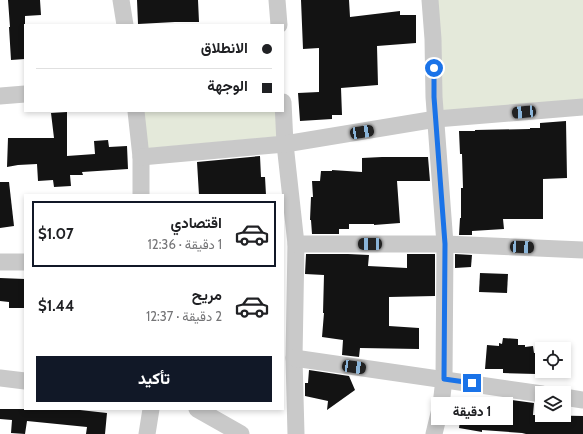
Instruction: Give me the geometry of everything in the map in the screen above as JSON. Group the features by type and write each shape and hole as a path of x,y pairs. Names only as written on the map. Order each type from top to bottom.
{"street":[{"path":"121,0 125,24"},
{"path":"277,0 279,24"},
{"path":"430,0 433,39 434,97 445,244 444,379 441,405 434,434"},
{"path":"0,96 24,94"},
{"path":"141,156 285,144 436,119 583,107"},
{"path":"136,112 141,156 141,194"},
{"path":"283,112 285,144 296,244 294,358 296,434"},
{"path":"296,244 445,244 583,250"},
{"path":"0,262 24,262"},
{"path":"294,358 535,393"},
{"path":"0,378 24,381"},
{"path":"571,398 583,400"},
{"path":"147,434 151,410"},
{"path":"199,410 241,434"}],"shaded area":[{"path":"430,0 583,0 583,106 436,119"},
{"path":"136,112 283,112 285,136 141,149"}],"building":[{"path":"8,0 40,0 41,15 25,16 24,59 11,60"},
{"path":"137,0 198,0 199,22 138,24"},
{"path":"301,0 349,0 350,17 400,11 400,15 416,15 416,43 377,46 378,85 341,88 342,115 332,115 332,119 300,121 298,93 319,92 319,48 303,49"},
{"path":"67,112 67,156 95,154 94,141 108,140 109,147 127,146 128,169 82,172 83,175 70,175 71,186 54,187 53,180 38,181 37,164 7,167 8,138 54,138 51,113"},
{"path":"566,121 567,178 543,179 543,219 503,219 504,229 472,231 472,235 459,235 461,218 461,188 463,188 462,154 460,154 459,131 530,129 540,128 540,123"},
{"path":"260,156 261,177 265,177 266,194 199,194 197,162"},
{"path":"428,157 430,181 397,181 400,223 374,225 349,224 349,229 339,229 339,234 312,234 310,220 311,197 313,197 312,181 320,181 321,171 332,170 362,172 362,158"},
{"path":"0,182 9,182 14,226 0,228"},
{"path":"306,254 369,255 368,266 407,268 407,254 435,254 435,296 389,297 389,326 419,328 419,349 360,348 359,357 342,355 343,340 322,337 324,313 324,275 305,274"},
{"path":"455,254 472,255 471,267 455,268"},
{"path":"480,273 508,274 507,293 479,292"},
{"path":"0,278 24,279 24,308 9,308 9,302 0,301"},
{"path":"503,338 518,339 518,345 525,345 525,347 533,346 535,353 535,374 503,373 503,369 485,369 487,345 499,346 499,343 502,344"},
{"path":"309,370 349,376 355,390 327,410 328,401 305,396 305,383 308,383"},
{"path":"490,397 534,403 533,415 535,415 535,422 571,422 571,416 583,416 583,434 526,434 482,430 482,432 459,428 461,412 489,414"},
{"path":"0,409 80,410 107,413 105,434 86,434 87,427 27,421 25,434 11,433 12,420 0,419"}],"route":[{"path":"434,68 434,97 436,106 445,244 444,379 472,383"}]}
